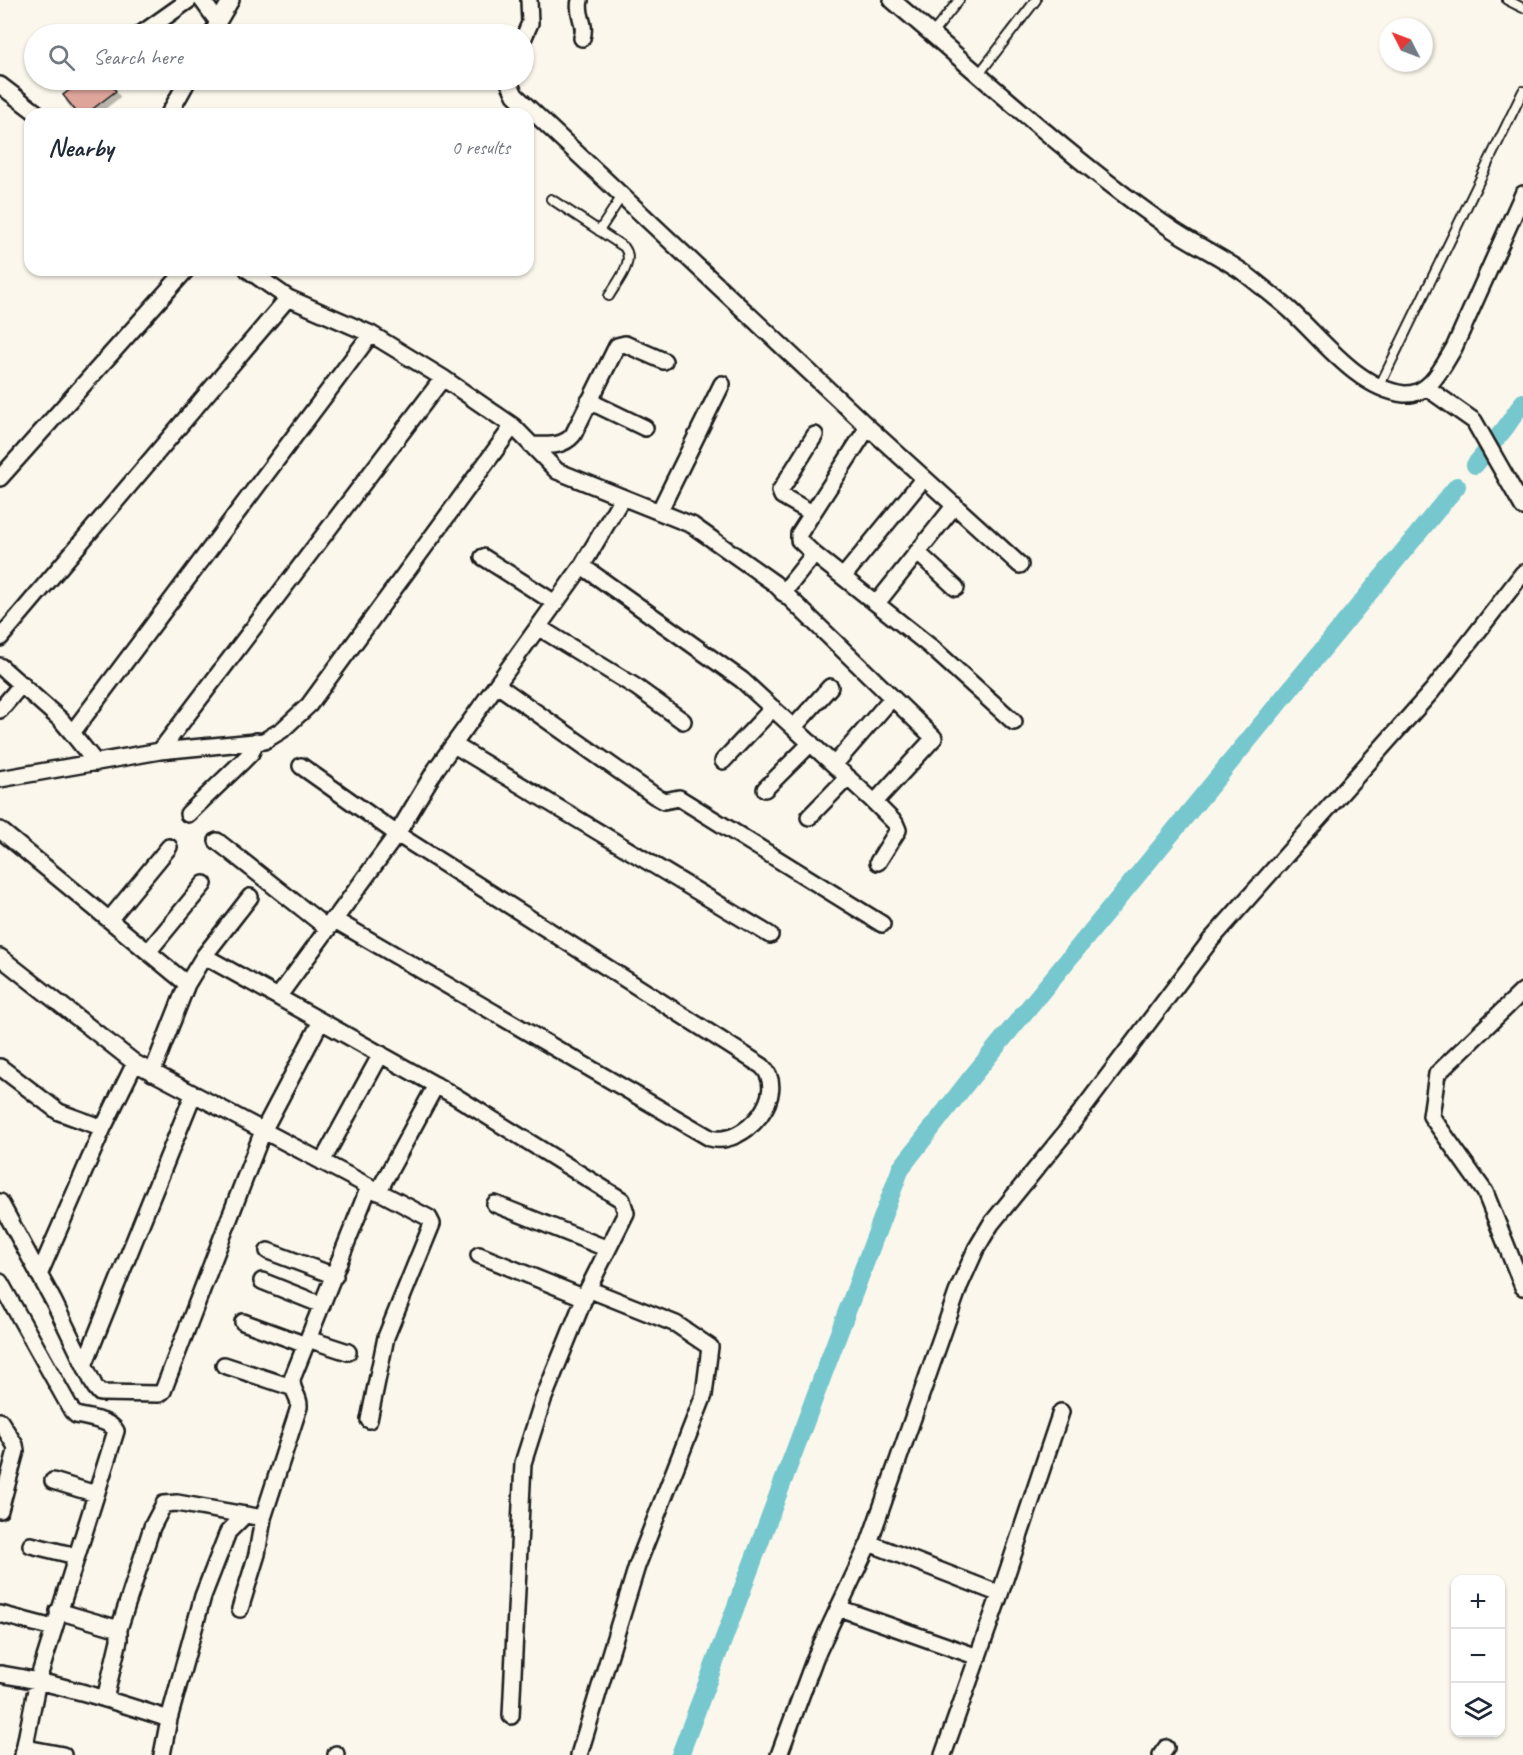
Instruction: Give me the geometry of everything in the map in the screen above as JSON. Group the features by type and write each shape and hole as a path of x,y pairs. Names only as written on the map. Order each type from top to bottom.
{"street":[{"path":"155,24 189,0"},
{"path":"202,0 213,24"},
{"path":"217,24 231,0"},
{"path":"529,0 530,24"},
{"path":"580,0 578,9 585,26 582,38"},
{"path":"892,0 1099,174 1173,230 1245,274 1289,309 1368,382 1379,387 1406,394 1427,388 1440,372 1454,348 1523,194"},
{"path":"0,85 30,108"},
{"path":"172,108 182,90"},
{"path":"513,90 529,108"},
{"path":"534,113 868,427 1020,565"},
{"path":"0,478 181,276"},
{"path":"257,276 288,298 371,334 443,378 513,426 557,471 692,525 774,583 934,738 875,802"},
{"path":"0,638 288,298"},
{"path":"72,733 371,334"},
{"path":"531,445 553,445 567,441 573,435 616,346 625,344 664,361"},
{"path":"160,751 443,378"},
{"path":"659,512 722,384"},
{"path":"1427,388 1474,421 1523,507"},
{"path":"589,401 645,428"},
{"path":"0,779 160,751 264,741 282,730 309,705 513,426"},
{"path":"868,427 799,534 799,540 931,647 1014,722"},
{"path":"812,513 782,496 780,491 815,435"},
{"path":"843,577 924,478"},
{"path":"278,997 397,834 436,769 582,566 622,498"},
{"path":"877,603 955,505"},
{"path":"917,552 956,588"},
{"path":"783,593 814,554"},
{"path":"483,557 555,603"},
{"path":"582,566 642,611 732,672 875,802 895,823 898,830 878,862"},
{"path":"778,1755 815,1658 869,1543 959,1287 976,1249 991,1224 1065,1133 1210,941 1432,691 1523,573"},
{"path":"538,627 636,687 683,721"},
{"path":"0,666 61,720 96,763"},
{"path":"0,710 22,684"},
{"path":"497,685 664,801 679,798 882,924"},
{"path":"794,728 830,687"},
{"path":"834,765 892,698"},
{"path":"723,762 773,708"},
{"path":"188,814 242,762 256,741"},
{"path":"765,789 811,743"},
{"path":"454,745 770,935"},
{"path":"217,841 330,924 710,1138 718,1140 732,1138 748,1128 758,1118 767,1102 771,1078 762,1066 397,834 301,766"},
{"path":"809,817 848,777"},
{"path":"0,830 187,984"},
{"path":"109,920 169,847"},
{"path":"148,952 204,884"},
{"path":"152,1072 187,984 204,956 250,897"},
{"path":"204,956 436,1085 622,1200 626,1213 586,1294 543,1400 523,1464 511,1716"},
{"path":"0,957 135,1063 429,1218 432,1224 386,1336 369,1420"},
{"path":"1523,991 1437,1074 1431,1116 1485,1192 1523,1287"},
{"path":"0,1202 85,1363 95,1387 100,1393 155,1396 163,1391 263,1131 321,1021"},
{"path":"322,1162 381,1054"},
{"path":"39,1275 103,1128 135,1063"},
{"path":"0,1066 59,1112 103,1128"},
{"path":"240,1609 257,1554 263,1518 299,1407 299,1402 291,1387 292,1378 334,1276 374,1189 436,1085"},
{"path":"85,1363 193,1095"},
{"path":"495,1204 608,1249"},
{"path":"267,1251 334,1276"},
{"path":"479,1255 676,1324 710,1347 704,1395 637,1566 579,1755"},
{"path":"262,1281 322,1305"},
{"path":"0,1282 72,1412 108,1424 116,1431 38,1680 24,1752 63,1755"},
{"path":"243,1322 348,1352"},
{"path":"224,1365 291,1387"},
{"path":"943,1755 1061,1412"},
{"path":"0,1421 15,1445 16,1451 2,1493 0,1510"},
{"path":"52,1481 96,1494"},
{"path":"105,1699 119,1640 119,1629 152,1527 164,1504 177,1503 263,1518"},
{"path":"162,1755 169,1719 203,1596 228,1532 245,1515"},
{"path":"869,1543 1000,1594"},
{"path":"31,1545 76,1556"},
{"path":"839,1608 978,1657"},
{"path":"58,1611 119,1629"},
{"path":"0,1614 53,1628"},
{"path":"0,1674 38,1680 169,1719"}],"lane":[{"path":"932,34 959,0"},
{"path":"979,74 1036,0"},
{"path":"1507,0 1523,8"},
{"path":"1379,387 1523,91"},
{"path":"599,231 622,196"},
{"path":"551,199 624,247 629,260 609,296"}],"building":[{"path":"70,90 116,91 94,108 73,108 63,95"}],"waterway":[{"path":"1475,465 1523,402"},
{"path":"680,1755 901,1168 970,1079 1457,486"}]}
